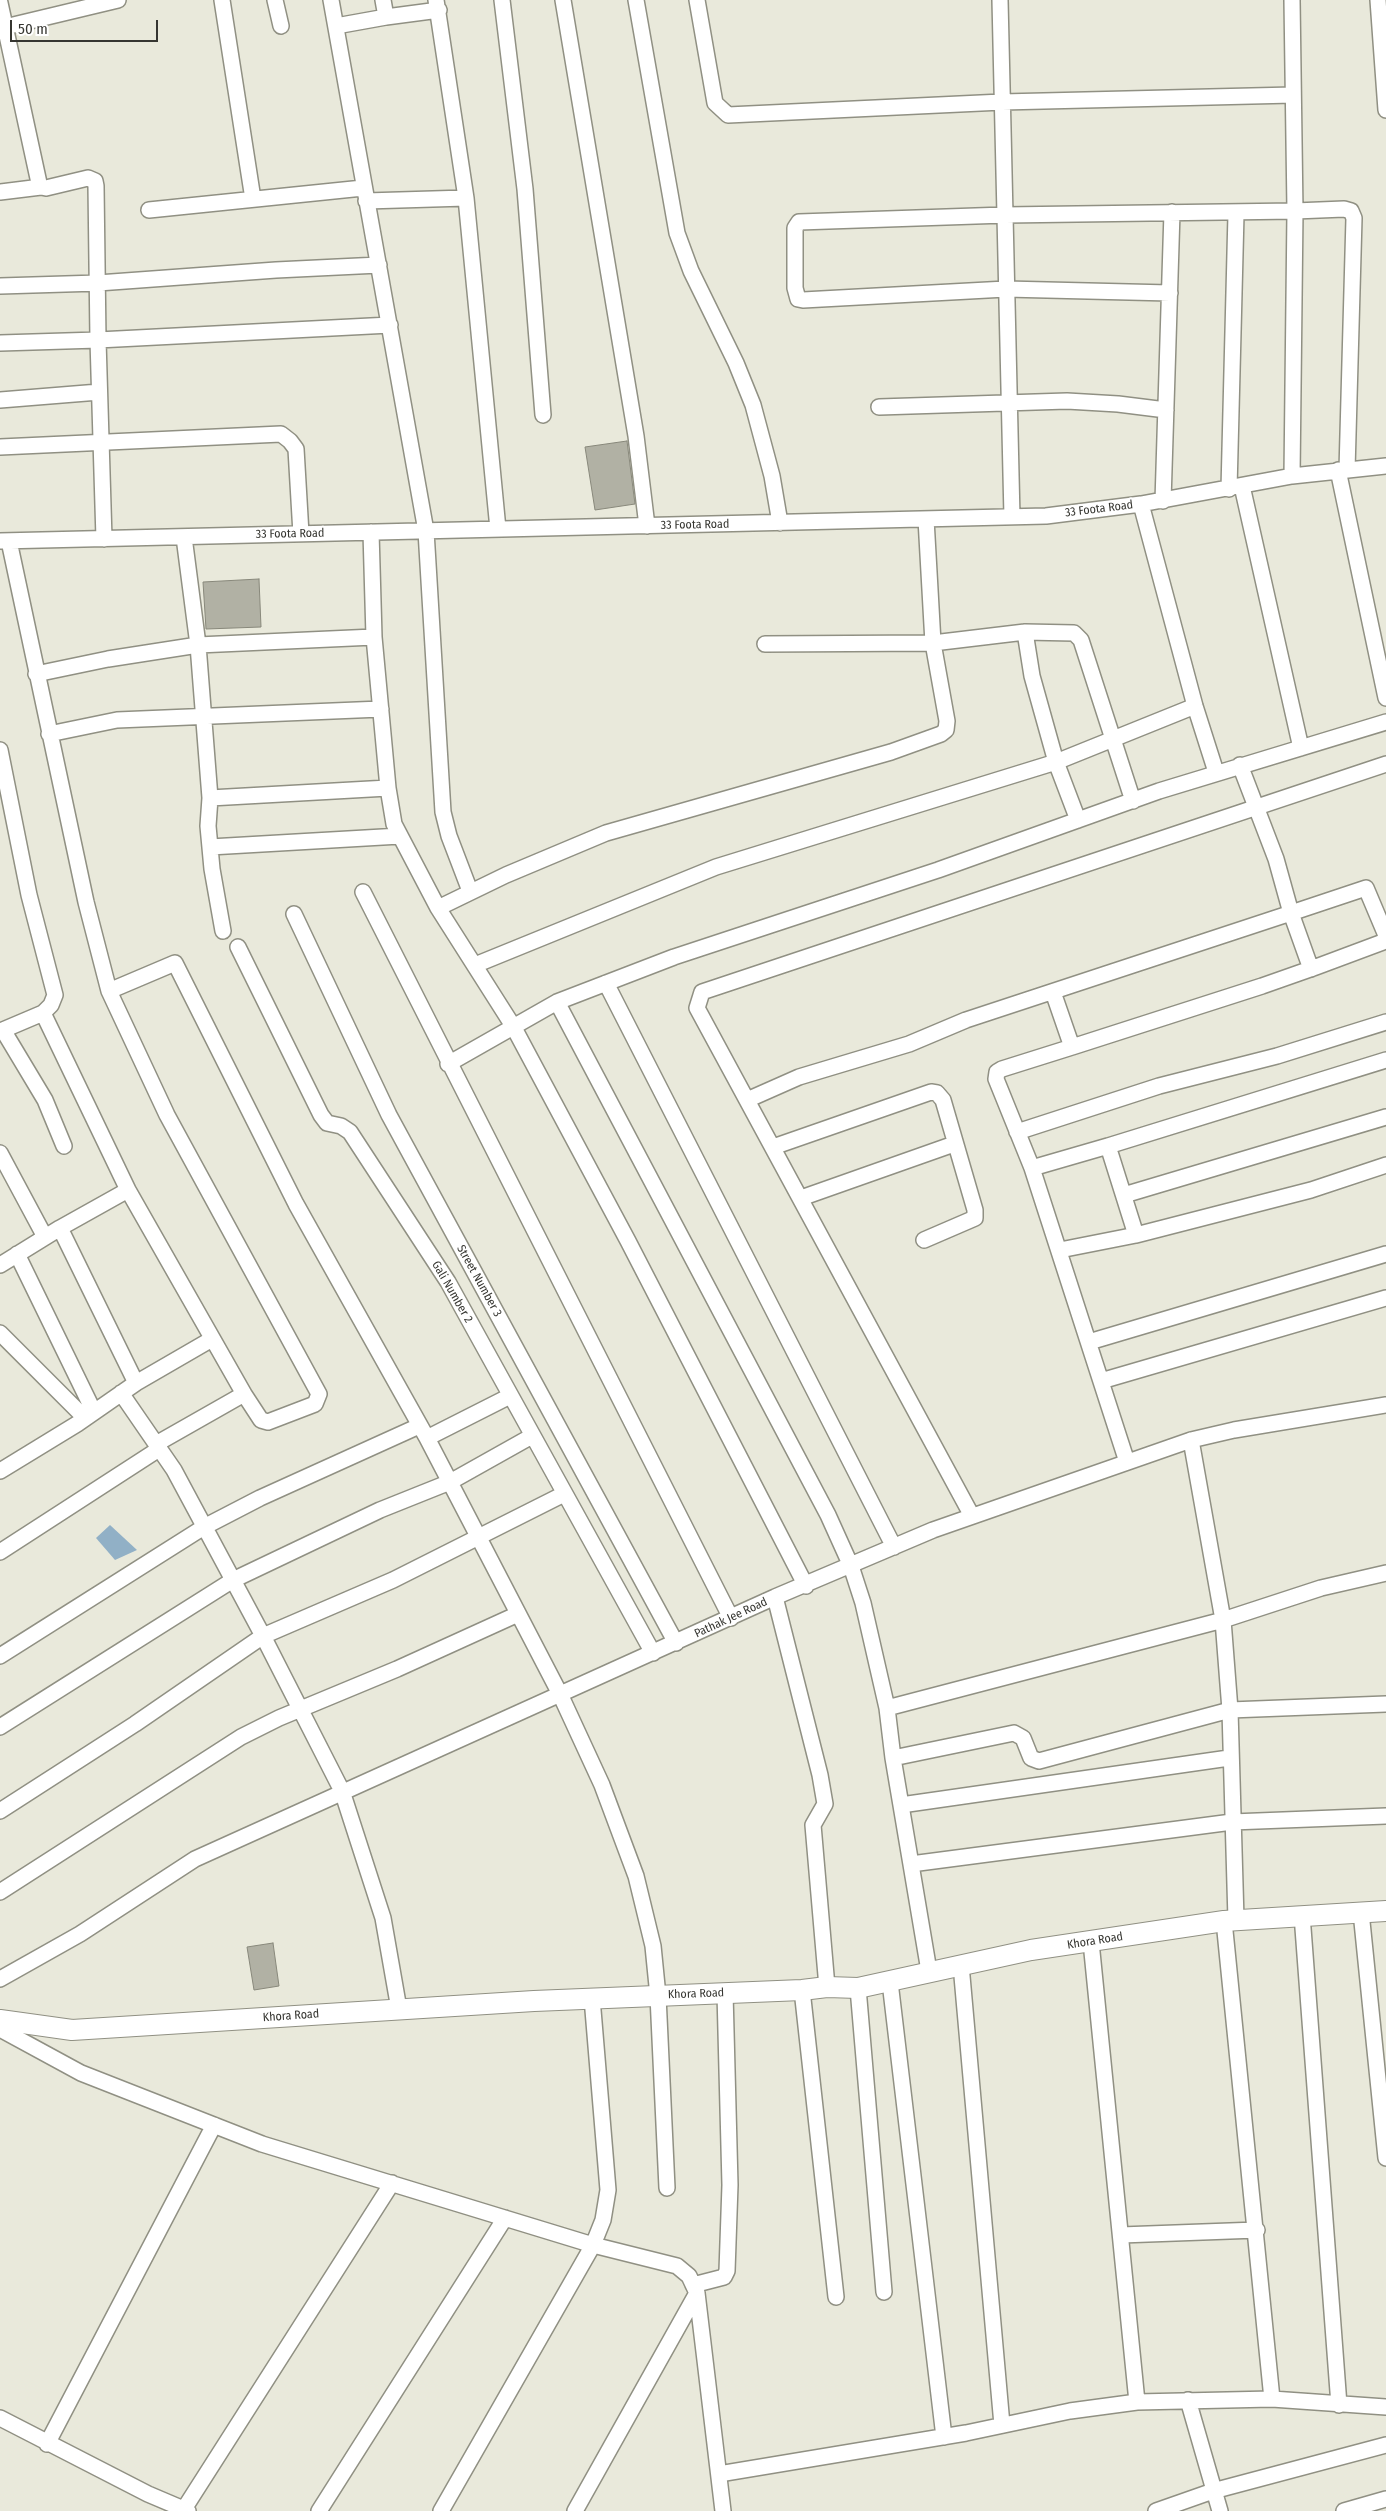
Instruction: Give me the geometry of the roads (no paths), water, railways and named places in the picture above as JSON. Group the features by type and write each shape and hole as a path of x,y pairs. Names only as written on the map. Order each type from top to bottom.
{"street":[{"path":"5,27 118,0"},
{"path":"222,0 253,199"},
{"path":"275,0 281,26"},
{"path":"331,0 364,194 379,265 426,531 443,812 449,836 470,892"},
{"path":"383,0 386,17"},
{"path":"502,0 525,190 543,415"},
{"path":"563,0 636,436 646,526"},
{"path":"636,0 677,233 691,271 736,363 754,405 772,476 780,523"},
{"path":"697,0 715,104 728,115 1002,102 1293,95"},
{"path":"1000,0 1012,517"},
{"path":"1292,0 1295,212 1292,476"},
{"path":"1378,0 1386,110"},
{"path":"0,2 41,187"},
{"path":"336,26 437,5 466,198 498,530"},
{"path":"0,192 41,187 88,178 94,181 104,539"},
{"path":"149,210 253,199 364,194 466,198"},
{"path":"1170,293 1006,289 803,300 798,299 795,288 795,228 798,222 1005,215 1172,212 1236,214 1344,209 1351,211 1354,218 1342,470 1386,698"},
{"path":"1163,500 1172,212"},
{"path":"1236,214 1235,488 1301,748"},
{"path":"0,286 98,283 276,270 379,265"},
{"path":"0,343 98,340 390,325"},
{"path":"0,400 99,392"},
{"path":"878,407 1009,402 1109,404 1166,410"},
{"path":"0,447 281,434 290,440 296,450 300,534"},
{"name":"33 Foota Road","path":"4,541 1046,516 1141,504 1292,476 1386,466"},
{"path":"1141,504 1195,706 1216,772"},
{"path":"438,908 470,892 606,833 891,752 941,734 946,730 947,721 933,643 926,520"},
{"path":"370,532 374,638 388,788 391,814 400,836 438,908 514,1026 633,1250 806,1586"},
{"path":"184,537 198,645 204,715 210,798 208,826 210,847 215,892 224,931"},
{"path":"4,541 36,674 86,902 109,991 167,1115 319,1394 314,1404 268,1422 261,1420 212,1339 128,1190 43,1012"},
{"path":"764,644 933,643 1025,632 1062,631 1074,633 1081,640 1133,801"},
{"path":"1025,632 1032,676 1056,762 1078,820"},
{"path":"36,674 108,659 198,645 374,638"},
{"path":"475,965 716,867 1056,762 1195,706"},
{"path":"49,734 117,720 381,709"},
{"path":"448,1064 557,1002 674,957 1216,772 1386,722"},
{"path":"0,750 29,895 55,995 51,1005 43,1012 2,1031 45,1100 64,1146"},
{"path":"972,1516 697,1008 702,992 1386,764"},
{"path":"1240,765 1276,859 1291,913 1311,969"},
{"path":"210,798 388,788"},
{"path":"210,847 400,836"},
{"path":"747,1100 799,1077 909,1044 952,1025 1366,888 1385,933 1386,940 1383,942 1311,969 997,1072 998,1087 1032,1168 1127,1462"},
{"path":"363,892 448,1064 731,1618"},
{"name":"Street Number 3","path":"294,914 389,1115 676,1643"},
{"name":"Gali Number 2","path":"238,947 321,1115 327,1123 341,1126 350,1132 448,1282 653,1653"},
{"path":"109,991 175,963 296,1204 450,1482 560,1694 602,1786 636,1876 653,1946 658,1996 667,2188"},
{"path":"606,983 894,1547"},
{"path":"1053,992 1072,1046"},
{"path":"557,1002 828,1515 851,1566 863,1603 887,1708 893,1758 929,1971"},
{"path":"1017,1132 1158,1086 1277,1056 1386,1022"},
{"path":"1032,1168 1386,1060"},
{"path":"773,1148 931,1092 937,1093 943,1100 954,1144 975,1210 975,1218 924,1240"},
{"path":"1124,1194 1386,1117"},
{"path":"801,1198 954,1144"},
{"path":"1108,1146 1136,1235"},
{"path":"0,1153 45,1237"},
{"path":"1060,1250 1136,1235 1311,1190 1386,1165"},
{"path":"89,1415 6,1257 128,1190"},
{"path":"60,1228 136,1383"},
{"path":"1089,1342 1386,1254"},
{"path":"1102,1382 1386,1298"},
{"path":"0,1333 89,1415"},
{"path":"0,1471 136,1383 212,1339"},
{"path":"121,1393 174,1470 263,1636 342,1791 383,1918 399,2009"},
{"path":"0,1552 157,1446 244,1394"},
{"path":"0,1656 204,1526 260,1498 510,1396"},
{"name":"Pathak Jee Road","path":"0,1979 80,1934 195,1859 775,1597 806,1586 894,1547 972,1516 1191,1440 1234,1430 1386,1404"},
{"path":"0,1727 233,1580 380,1510 450,1482 532,1436"},
{"path":"1191,1440 1224,1620 1230,1710 1229,1758 1232,1822 1230,1920 1272,2399"},
{"path":"0,1811 135,1724 263,1636 393,1580 479,1539 564,1494"},
{"path":"887,1708 1224,1620 1321,1588 1386,1574"},
{"path":"775,1597 826,1804 813,1826 827,1987"},
{"path":"0,1892 241,1737 518,1614"},
{"path":"893,1758 1014,1733 1023,1738 1032,1758 1039,1761 1230,1710 1386,1704"},
{"path":"901,1805 1229,1758"},
{"path":"911,1864 1232,1822 1386,1816"},
{"name":"Khora Road","path":"0,2020 72,2030 592,1998 802,1990 827,1987 858,1988 1031,1950 1230,1920 1386,1911"},
{"path":"1361,1912 1386,2158"},
{"path":"1302,1915 1339,2405"},
{"path":"1091,1942 1137,2402"},
{"path":"961,1966 1002,2425"},
{"path":"890,1982 944,2436"},
{"path":"858,1988 884,2292"},
{"path":"802,1990 836,2297"},
{"path":"575,2511 695,2289 724,2277 727,2271 730,2185 725,1993"},
{"path":"441,2511 593,2244 603,2220 608,2190 592,1998"},
{"path":"0,2029 81,2073 262,2144 593,2244 677,2266 689,2276 695,2289 724,2511"},
{"path":"47,2444 214,2125"},
{"path":"0,2418 47,2444 186,2510 392,2183"},
{"path":"319,2511 505,2218"},
{"path":"1121,2234 1257,2230"},
{"path":"719,2474 944,2436 1070,2411 1137,2402 1272,2399 1386,2407"},
{"path":"1188,2400 1220,2511"},
{"path":"1156,2511 1213,2491 1386,2445"},
{"path":"1344,2511 1386,2499"}],"water":[{"path":"110,1525 137,1550 115,1560 96,1538"}]}
